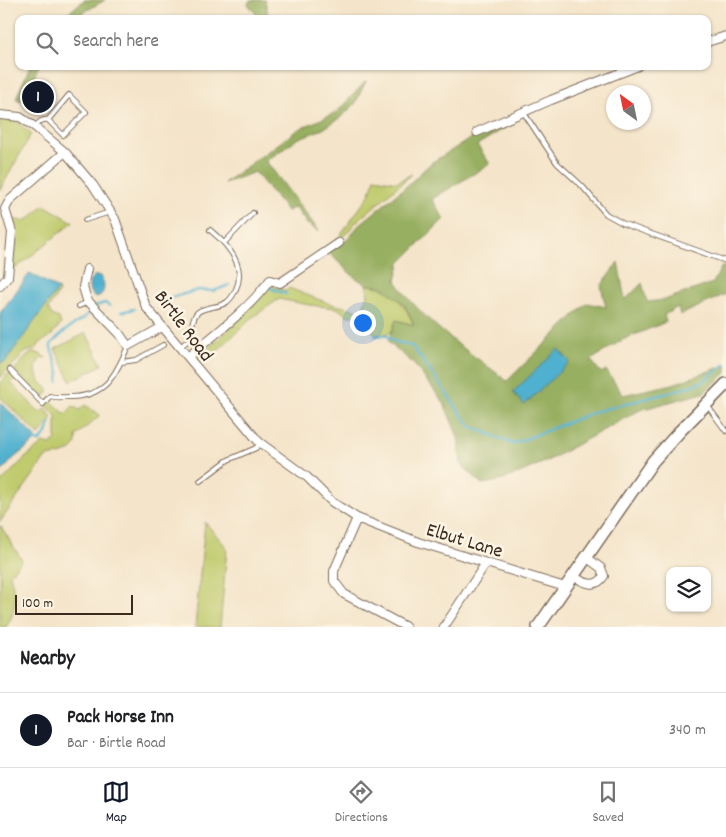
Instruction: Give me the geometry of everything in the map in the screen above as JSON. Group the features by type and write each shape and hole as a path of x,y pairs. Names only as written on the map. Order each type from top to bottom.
{"main road":[{"path":"538,627 653,461 726,384"}],"street":[{"path":"711,41 726,36"},
{"path":"477,132 628,70"},
{"name":"Birtle Road","path":"0,115 20,117 65,152 93,185 115,219 146,306 162,327 260,443 307,478 332,502 357,518"},
{"path":"0,286 8,276 12,232 5,210 10,200 65,152"},
{"path":"188,357 238,316 270,280 280,283 339,243"},
{"path":"87,269 83,287 89,303 119,333 128,346 162,327"},
{"path":"357,518 334,571 334,581 344,594 406,627"},
{"name":"Elbut Lane","path":"357,518 418,542 565,587"},
{"path":"573,576 587,584 598,583 602,579 604,576 601,568 586,557"},
{"path":"444,627 486,563"}],"lane":[{"path":"35,127 44,119 48,120 63,135 86,112 69,95 48,120"},
{"path":"524,113 557,164 582,186 606,214 624,224 726,261"},
{"path":"84,220 110,212"},
{"path":"224,243 253,213"},
{"path":"180,347 191,338 193,321 198,312 226,303 232,297 239,284 239,268 230,250 210,230"},
{"path":"78,306 89,303"},
{"path":"121,362 136,360 162,345"},
{"path":"10,370 43,404 50,396 54,398 78,397 93,392 113,378 128,346"},
{"path":"706,403 726,431"},
{"path":"200,481 228,460 256,448 260,443"}],"green space":[{"path":"84,0 105,0 79,15 66,15"},
{"path":"250,0 265,0 268,15 257,15 248,4"},
{"path":"28,70 37,70 22,101 16,99"},
{"path":"366,81 355,104 341,117 323,129 297,139 266,161 319,231 307,224 295,207 287,211 255,172 224,183 299,129 337,112"},
{"path":"0,119 16,121 31,134 0,190"},
{"path":"506,123 508,126 477,145 490,164 432,199 444,219 400,263 396,281 419,310 447,336 507,381 587,303 606,307 601,286 618,262 625,300 642,283 647,302 664,300 713,283 722,266 726,268 726,294 680,315 678,307 664,315 666,322 622,340 591,360 601,373 606,370 623,395 673,384 726,365 726,373 703,393 640,410 549,460 503,480 482,484 461,464 458,437 444,403 413,363 388,342 396,320 414,325 404,304 381,286 367,285 353,276 328,252 347,240 359,225 409,184 431,163 478,134"},
{"path":"412,174 355,223 335,243 369,195 375,178 397,182"},
{"path":"44,205 73,222 10,273 14,233 12,218 22,221 26,220"},
{"path":"271,284 286,291 289,288 328,303 361,311 368,296 367,285 376,286 396,297 406,309 414,325 396,320 391,333 377,335 355,316 348,316 337,308 279,299 253,317 202,365 197,359 237,322"},
{"path":"58,289 59,292 48,309 53,316 59,318 61,324 51,336 40,343 36,349 26,352 0,378 0,363 5,362"},
{"path":"86,333 102,365 71,381 55,349"},
{"path":"33,352 46,358 42,357 36,370 38,378 48,389 48,393 42,398 14,370"},
{"path":"11,372 16,378 11,383 40,413 45,408 51,416 51,423 39,435 0,397 0,382"},
{"path":"49,399 65,414 73,406 79,410 85,405 100,415 76,436 76,442 71,450 46,457 0,522 0,483 43,443 50,445 56,440 56,416 47,406"},
{"path":"205,522 227,548 220,627 195,627"},
{"path":"0,525 22,560 10,574 14,608 6,627 0,627"}],"water":[{"path":"30,273 58,289 5,362 0,363 0,313"},
{"path":"94,276 100,276 104,289 101,295 94,297 90,292 89,286"},
{"path":"558,349 570,362 524,405 513,392"},
{"path":"0,402 36,437 33,443 15,457 0,473"}],"waterway":[{"path":"260,284 286,294"},
{"path":"170,298 198,290 214,291 229,285"},
{"path":"58,382 59,372 51,344 66,330 84,318 95,306 105,303 110,306"},
{"path":"121,312 134,309"},
{"path":"375,336 386,335 393,341 412,346 470,426 513,444 594,412 702,382 726,364"},
{"path":"34,441 40,441 47,433 50,423"}],"place":[{"name":"Pack Horse Inn","path":"38,97"}]}
